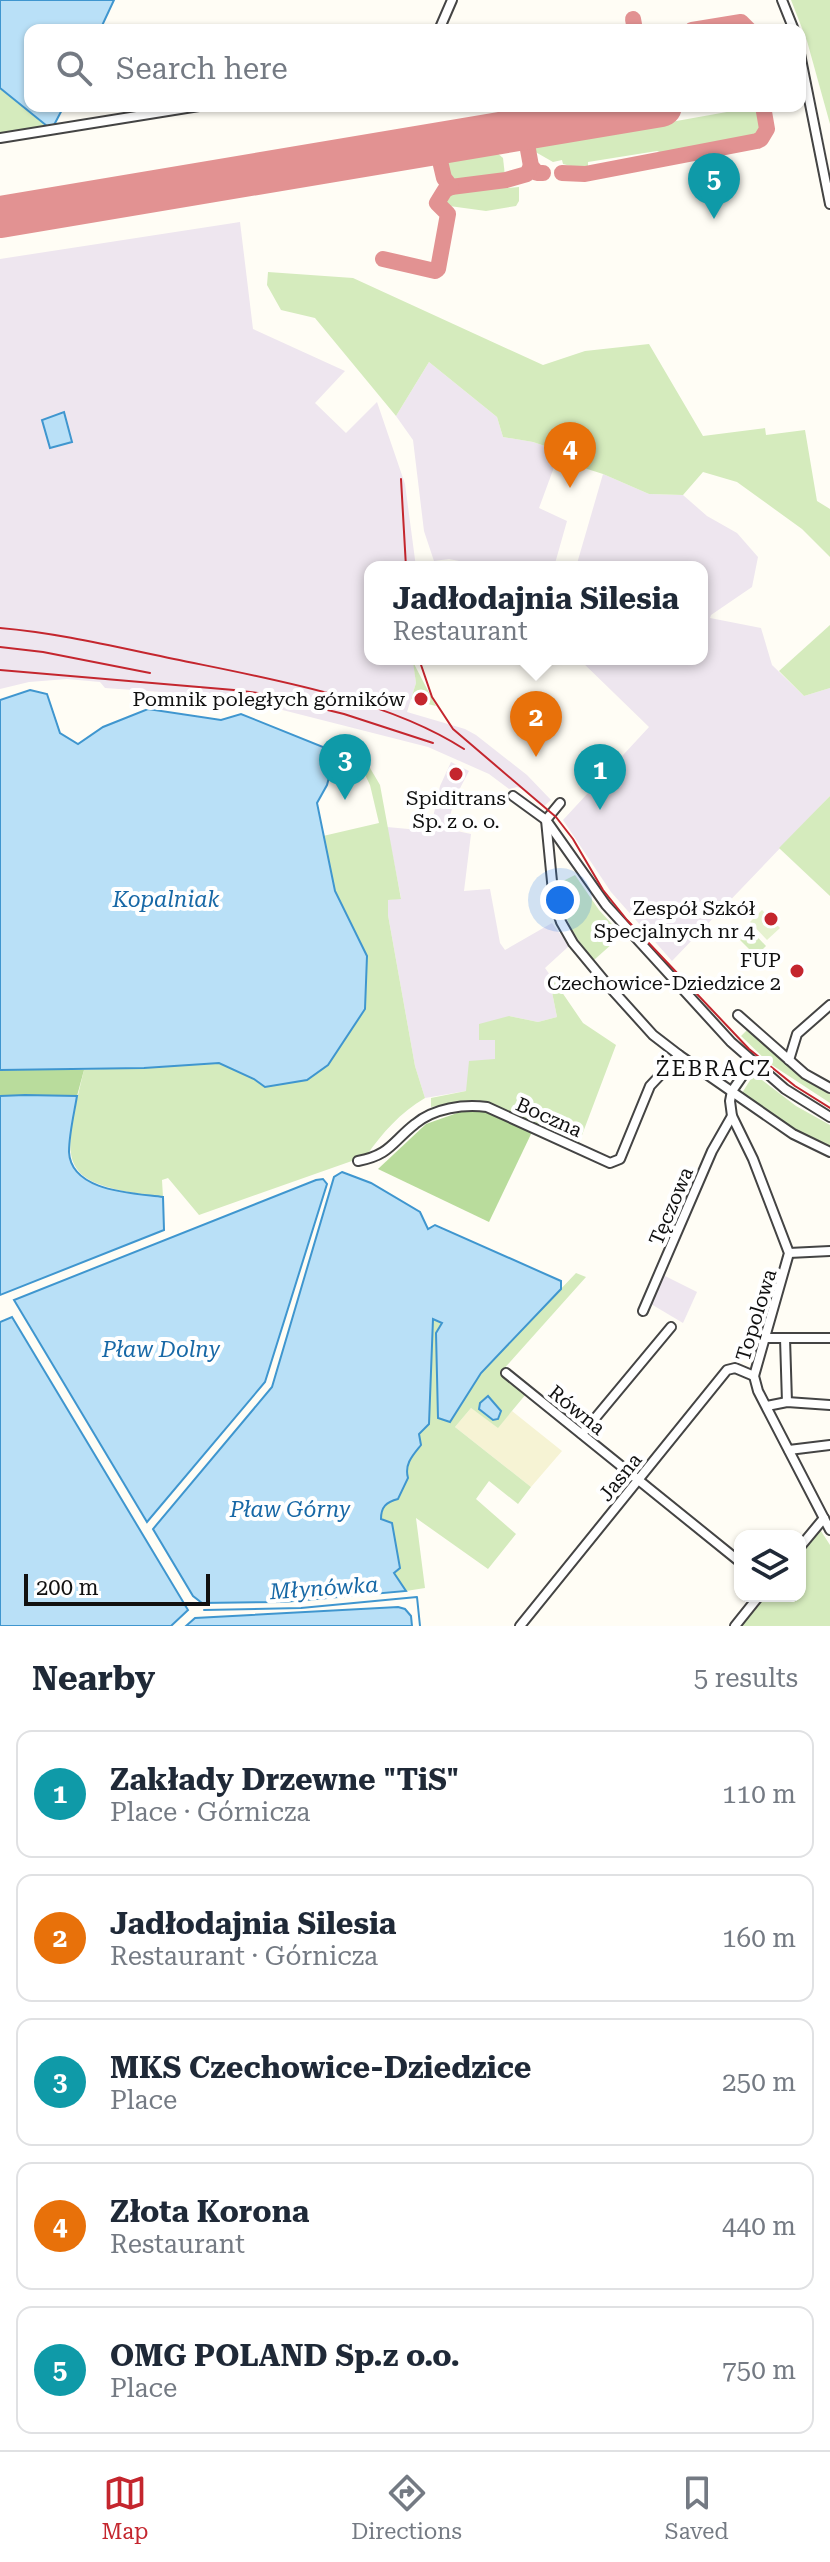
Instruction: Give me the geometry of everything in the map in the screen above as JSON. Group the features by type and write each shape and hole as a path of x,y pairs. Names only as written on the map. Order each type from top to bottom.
{"street":[{"path":"442,24 452,0"},
{"path":"782,0 792,24"},
{"path":"806,84 830,204"},
{"path":"0,138 162,112"},
{"path":"513,796 546,820 606,905 731,1042 785,1089 830,1117"},
{"path":"560,803 546,820 554,902 573,943 653,1035 793,1134 830,1152"},
{"path":"789,1060 797,1034 830,1005"},
{"path":"738,1015 805,1074 830,1088"},
{"name":"Boczna","path":"358,1161 370,1159 394,1146 415,1123 427,1116 469,1104 487,1107 610,1163 615,1162 620,1159 650,1086 679,1055"},
{"path":"732,1091 752,1062"},
{"name":"Topolowa","path":"732,1091 732,1116 753,1159 789,1253 754,1376 830,1530"},
{"name":"Tęczowa","path":"643,1311 712,1151 732,1116"},
{"path":"789,1253 830,1251"},
{"path":"582,1434 671,1327"},
{"path":"765,1338 830,1338"},
{"path":"785,1338 787,1402"},
{"name":"Jasna","path":"520,1626 727,1370 735,1368 754,1376"},
{"name":"Równa","path":"506,1373 734,1557"},
{"path":"767,1406 787,1402 830,1405"},
{"path":"789,1450 830,1445"},
{"path":"806,1540 824,1518"},
{"path":"735,1626 754,1602"}],"shaded area":[{"path":"240,222 253,329 345,371 315,403 346,433 377,402 405,484 415,561 364,561 364,665 414,665 416,683 407,712 476,735 527,775 551,800 543,807 525,790 517,787 509,789 489,774 428,747 231,697 105,688 100,682 67,679 29,682 0,689 0,259"},
{"path":"429,362 497,417 503,437 560,451 539,508 567,521 556,561 434,561 424,531 413,440 396,416"},
{"path":"603,474 649,494 683,495 707,516 737,533 758,557 752,587 710,618 761,628 772,665 804,696 830,688 830,796 672,961 611,892 563,820 649,727 585,665 708,665 708,561 578,561"},
{"path":"451,762 469,771 449,818 458,821 457,831 471,834 464,891 490,889 500,943 505,950 552,923 569,946 545,968 555,982 551,987 557,1017 538,1022 509,1016 495,1040 495,1060 466,1091 425,1098 415,1066 388,915 388,900 401,898 387,827 430,831 440,786"},
{"path":"663,1275 697,1292 683,1323 651,1304"},
{"path":"471,1408 498,1427 512,1411 562,1451 531,1487 455,1427"}],"green space":[{"path":"791,0 830,0 830,124 806,38 806,24 800,24"},
{"path":"0,88 24,107 24,112 30,112 47,126 0,133"},
{"path":"727,112 757,112 762,121 762,128 752,137 665,154 657,151 588,162 588,167 563,164 562,160 553,162 532,150 537,146"},
{"path":"496,152 503,158 505,176 460,184 451,182 446,161"},
{"path":"507,182 507,188 519,187 516,206 486,211 442,205 449,193"},
{"path":"268,272 353,278 543,365 585,351 649,344 703,436 765,428 766,435 805,430 817,501 830,509 830,557 802,529 737,482 703,472 683,495 649,494 603,474 556,459 560,451 503,437 497,417 429,362 396,416 315,318 281,310 267,285"},
{"path":"830,625 830,688 804,696 779,671"},
{"path":"413,665 436,706 424,703 425,694 420,693 417,701 411,699 416,683"},
{"path":"356,744 380,785 401,899 388,900 388,915 415,1066 425,1098 392,1124 366,1156 199,1215 168,1178 162,1180 163,1197 128,1192 85,1177 75,1165 70,1150 71,1129 84,1070 219,1063 265,1087 307,1080 367,956 335,891 323,836 379,823 370,785 354,752"},
{"path":"830,796 830,896 779,848"},
{"path":"575,875 599,910 622,935 594,960 570,925 559,895 557,884"},
{"path":"762,910 780,928 767,940 750,922"},
{"path":"748,927 766,946 756,956 737,937"},
{"path":"555,982 583,1023 616,1045 579,1143 477,1100 431,1107 431,1098 466,1091 469,1061 495,1059 495,1040 479,1040 479,1024 509,1016 538,1022 557,1017 551,987"},
{"path":"748,1029 786,1064 830,1092 830,1103 769,1063 741,1036"},
{"path":"0,1070 84,1070 77,1096 0,1096"},
{"path":"754,1074 796,1106 830,1125 830,1147 788,1125 742,1093"},
{"path":"481,1109 532,1132 489,1222 378,1169 426,1124 460,1112"},
{"path":"576,1273 586,1277 501,1372 526,1394 498,1428 471,1408 455,1427 531,1487 518,1504 489,1481 476,1499 516,1534 488,1569 416,1518 425,1588 406,1591 393,1573 400,1568 395,1535 381,1515 385,1506 398,1499 408,1478 408,1464 421,1445 419,1434 433,1318 442,1322 450,1422 481,1373"},
{"path":"819,1528 830,1545 830,1626 740,1626 759,1602 806,1602 806,1544"}],"water":[{"path":"0,0 114,0 103,24 24,24 24,107 0,88"},
{"path":"30,112 61,112 54,125 47,126"},
{"path":"64,412 72,442 50,448 42,420"},
{"name":"Kopalniak","path":"30,690 47,694 60,733 78,744 103,727 148,709 221,720 241,714 323,747 332,766 327,785 317,803 335,891 367,956 365,1009 328,1065 307,1080 265,1087 219,1063 144,1068 0,1070 0,700"},
{"path":"0,1096 77,1096 69,1145 72,1165 80,1175 106,1188 163,1197 164,1230 0,1295"},
{"name":"Pław Górny","path":"342,1172 371,1183 420,1212 428,1229 435,1225 561,1281 561,1289 481,1373 450,1422 438,1418 436,1333 442,1323 433,1319 429,1424 419,1434 421,1445 408,1464 408,1478 398,1499 385,1506 381,1515 381,1519 392,1523 400,1568 394,1573 406,1591 283,1602 202,1603 193,1596 153,1529 272,1387 334,1177"},
{"name":"Pław Dolny","path":"323,1179 327,1184 265,1382 147,1522 14,1300"},
{"path":"12,1317 188,1610 171,1626 0,1626 0,1322"},
{"path":"488,1396 501,1411 498,1419 493,1420 479,1409 480,1403"},
{"path":"398,1607 411,1616 412,1626 186,1626 195,1618"}],"waterway":[{"name":"Młynówka","path":"204,1610 301,1608 417,1597 420,1626"}],"taxiway":[{"path":"633,19 634,24"},
{"path":"729,24 743,24"},
{"path":"521,112 531,166 537,173 543,173"},
{"path":"562,173 585,174 757,141 767,129 764,112"},
{"path":"436,144 444,178 451,187 506,180 527,174 531,166"},
{"path":"383,259 435,271 438,269 448,214 437,203 445,190 451,187"}],"runway":[{"path":"0,217 625,112"}],"railway":[{"path":"401,479 406,561"},
{"path":"0,628 87,641 324,692 398,716 464,749"},
{"path":"0,647 43,652 150,673"},
{"path":"421,665 432,697 453,729 556,817 603,890 627,920 749,1049 795,1086 830,1108"},
{"path":"0,670 304,699"},
{"path":"291,701 344,714 433,743"}],"place":[{"name":"OMG POLAND Sp.z o.o.","path":"714,219"},
{"name":"Złota Korona","path":"570,488"},
{"name":"Pomnik poległych górników","path":"421,699"},
{"name":"Jadłodajnia Silesia","path":"536,757"},
{"name":"Spiditrans Sp. z o. o.","path":"456,774"},
{"name":"MKS Czechowice-Dziedzice","path":"345,800"},
{"name":"Zakłady Drzewne \"TiS\"","path":"600,810"},
{"name":"Zespół Szkół Specjalnych nr 4","path":"771,919"},
{"name":"FUP Czechowice-Dziedzice 2","path":"797,971"}],"district":[{"name":"ŻEBRACZ","path":"714,1068"}]}
